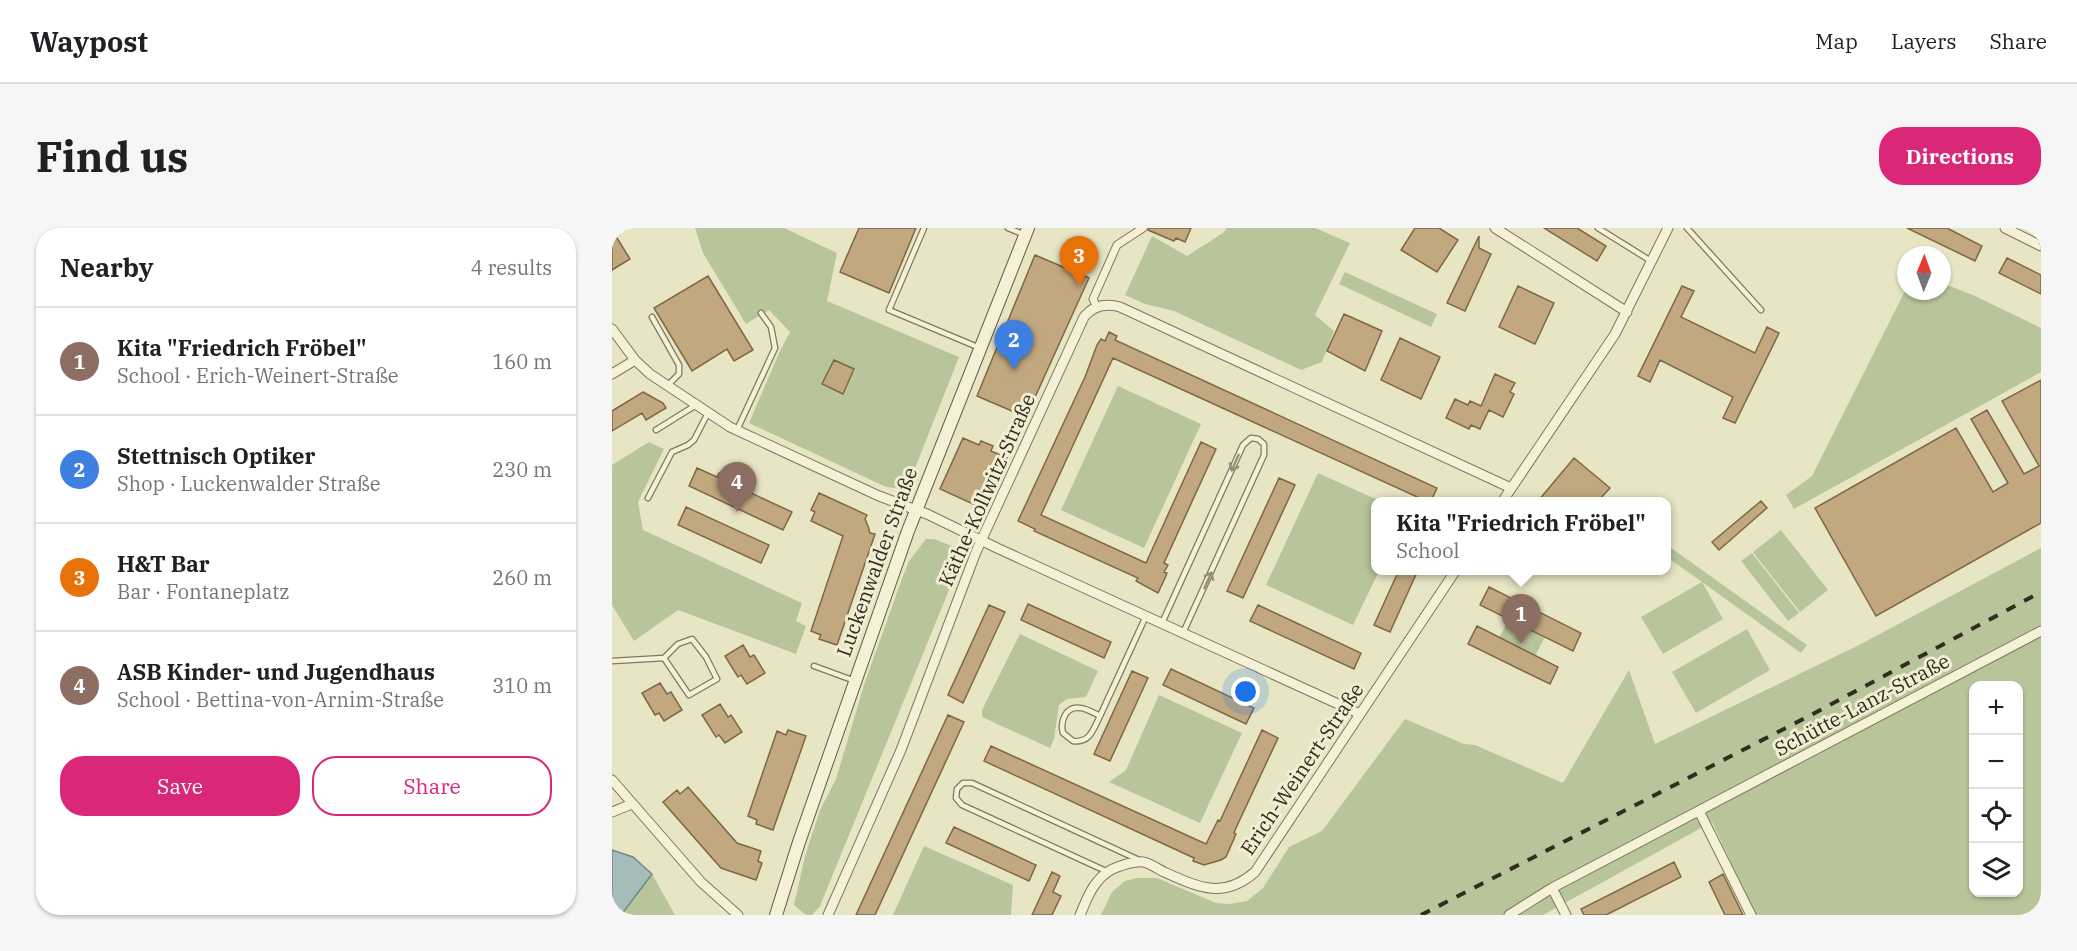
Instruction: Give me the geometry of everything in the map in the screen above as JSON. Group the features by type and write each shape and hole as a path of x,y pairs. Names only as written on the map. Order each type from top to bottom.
{"main road":[{"name":"Luckenwalder Straße","path":"776,915 798,842 916,510 1027,232"}],"street":[{"path":"1143,228 1117,245 1093,298 1097,307 1108,305 1120,307 1511,488"},
{"path":"1494,228 1627,312"},
{"path":"1505,497 1615,334 1668,228"},
{"path":"2005,228 2041,246"},
{"name":"Käthe-Kollwitz-Straße","path":"828,915 902,750 982,540 1084,317 1097,307"},
{"path":"612,329 636,360 667,386 738,430 1360,714"},
{"path":"612,374 636,360"},
{"name":"Erich-Weinert-Straße","path":"1143,862 1200,888 1220,889 1247,879 1261,864 1453,575"},
{"name":"Schütte-Lanz-Straße","path":"1509,915 1552,888 2041,631"},
{"path":"612,780 701,882 738,915"},
{"path":"612,812 632,804"},
{"path":"1699,811 1751,915"},
{"path":"1080,915 1095,883 1108,872 1122,865 1143,862"},
{"path":"1552,888 1566,915"}],"lane":[{"path":"924,228 889,310 980,348"},
{"path":"1008,228 1027,232"},
{"path":"1598,228 1652,261"},
{"path":"1687,228 1761,310"},
{"path":"738,430 775,348 771,327 761,313"},
{"path":"652,317 678,365 679,374 667,386"},
{"path":"656,430 696,405"},
{"path":"648,498 672,452 694,440 708,412"},
{"path":"1162,623 1243,445 1251,438 1258,439 1264,444 1264,455 1184,633"},
{"path":"1100,716 1074,708 1064,716 1063,733 1072,741 1086,740 1090,737 1100,716 1146,616"},
{"path":"612,661 664,658 678,644 692,639 706,657 717,679 689,695 664,658"},
{"path":"814,666 855,681"},
{"path":"1108,872 962,805 956,798 957,789 963,783 972,783 1143,862"}],"green space":[{"path":"695,228 784,228 837,253 827,301 959,357 910,481 897,488 886,487 749,423 790,332 769,310 746,324 703,253"},
{"path":"1227,228 1315,228 1350,243 1315,315 1334,331 1322,362 1301,370 1174,311 1145,304 1125,295 1152,236 1187,256 1223,233"},
{"path":"1345,272 1437,314 1431,327 1339,284"},
{"path":"1951,286 2041,328 2041,372 1794,509 1786,495 1812,476 1900,300 1951,300"},
{"path":"1118,386 1201,424 1144,548 1061,510"},
{"path":"649,442 664,449 638,502 643,530 802,603 796,621 806,626 796,654 678,610 634,641 612,605 612,465"},
{"path":"1318,473 1371,497 1371,575 1377,575 1353,625 1266,585"},
{"path":"1781,530 1828,590 1800,612 1753,552"},
{"path":"926,539 934,539 957,548 958,568 820,906 812,915 806,915 794,905 805,856 820,810 836,779 864,685 903,576 909,561"},
{"path":"1671,548 1807,645 1801,653 1671,560"},
{"path":"2041,548 2041,915 1756,915 1712,822 1543,915 1101,915 1112,892 1125,881 1137,878 1157,878 1216,903 1230,904 1247,901 1263,888 1289,847 1322,831 1405,719 1464,744 1475,745 1563,783 1629,670 1655,744 1859,645"},
{"path":"1752,553 1799,613 1788,621 1741,561"},
{"path":"1702,582 1723,619 1663,654 1641,617"},
{"path":"1509,619 1545,637 1535,656 1499,638"},
{"path":"1747,629 1770,670 1696,713 1672,672"},
{"path":"1020,634 1098,671 1086,697 1067,699 1059,705 1054,739 1050,748 982,717 982,710"},
{"path":"1159,695 1242,733 1200,823 1109,782 1126,770"},
{"path":"924,846 1013,885 1011,915 893,915"},
{"path":"652,874 675,915 621,915"}],"water":[{"path":"612,850 633,857 652,874 621,915 612,915"}],"building":[{"path":"859,228 916,228 889,293 840,272"},
{"path":"1149,228 1191,228 1185,242 1176,238 1174,241 1148,230"},
{"path":"1415,228 1439,228 1458,240 1437,272 1401,250"},
{"path":"1544,228 1577,228 1606,246 1597,261"},
{"path":"1907,228 1947,228 1982,246 1975,261 1951,249 1951,246 1944,246"},
{"path":"612,230 630,259 612,270"},
{"path":"1479,236 1479,248 1491,254 1465,311 1447,303"},
{"path":"1035,255 1089,278 1026,417 977,396"},
{"path":"2007,258 2041,275 2041,294 1999,273"},
{"path":"708,276 753,350 734,361 727,349 692,371 654,308"},
{"path":"1518,286 1554,303 1535,344 1499,327"},
{"path":"1682,286 1694,291 1681,317 1755,353 1767,327 1779,333 1735,423 1723,418 1733,397 1660,360 1650,382 1638,376"},
{"path":"1344,314 1382,331 1365,371 1327,351"},
{"path":"1109,332 1117,336 1115,340 1437,488 1433,497 1417,497 1113,358 1041,515 1146,563 1201,442 1216,449 1164,563 1168,565 1164,572 1167,573 1158,593 1136,581 1138,578 1034,531 1035,529 1018,521 1085,377 1097,345 1101,339 1105,341"},
{"path":"1400,338 1440,357 1421,399 1381,380"},
{"path":"834,360 854,369 843,394 822,384"},
{"path":"1495,374 1515,383 1510,392 1514,394 1503,417 1489,410 1480,429 1471,425 1469,429 1446,418 1455,399 1468,405 1470,401 1481,406"},
{"path":"2041,380 2041,523 1876,616 1815,508 1956,428 1993,492 2008,483 1971,419 1987,410 2024,474 2039,466 2002,401"},
{"path":"643,392 663,403 666,408 646,420 642,413 612,431 612,411"},
{"path":"963,438 979,445 981,441 993,446 991,451 1007,458 984,509 940,489"},
{"path":"1574,458 1610,488 1602,497 1541,497"},
{"path":"697,468 717,477 719,473 727,477 725,481 792,512 783,530 689,486"},
{"path":"1279,478 1295,485 1243,598 1227,591"},
{"path":"819,493 867,515 865,519 870,533 875,534 837,645 819,639 821,635 811,631 843,536 811,521 815,512 811,510"},
{"path":"1761,501 1767,508 1719,550 1712,542"},
{"path":"686,507 769,545 761,563 678,525"},
{"path":"1397,575 1416,575 1390,632 1374,625"},
{"path":"1489,587 1581,633 1573,651 1480,605"},
{"path":"1028,604 1111,642 1104,658 1021,620"},
{"path":"989,605 1005,612 963,703 948,695"},
{"path":"1258,605 1361,653 1354,669 1250,621"},
{"path":"1477,626 1558,667 1550,684 1468,644"},
{"path":"743,645 750,657 754,655 765,673 747,684 741,675 738,677 725,656"},
{"path":"1171,669 1254,708 1246,724 1163,685"},
{"path":"1132,671 1148,678 1110,761 1094,754"},
{"path":"660,683 667,694 671,692 682,710 664,721 659,713 655,715 642,693"},
{"path":"720,704 728,717 731,715 742,732 725,743 719,735 716,737 702,715"},
{"path":"948,715 964,722 875,915 856,915"},
{"path":"788,730 806,736 773,830 756,824 757,820 748,816 777,731 786,735"},
{"path":"1262,730 1278,738 1236,828 1234,833 1236,834 1226,857 1204,865 1193,861 1194,858 984,761 991,746 1206,844 1218,820 1220,821"},
{"path":"688,787 737,843 761,851 758,861 762,863 756,880 721,868 663,802 677,790 680,794"},
{"path":"954,827 1036,865 1029,881 946,843"},
{"path":"1674,862 1681,877 1606,915 1584,915 1581,909"},
{"path":"1052,872 1060,876 1053,892 1061,896 1052,915 1032,915"},
{"path":"1723,874 1743,915 1725,915 1709,882"}],"railway":[{"path":"1421,915 1811,715 2041,592"}],"place":[{"name":"H&T Bar","path":"1079,286"},
{"name":"Stettnisch Optiker","path":"1014,370"},
{"name":"ASB Kinder- und Jugendhaus","path":"737,512"},
{"name":"Kita \"Friedrich Fröbel\"","path":"1521,644"}]}
